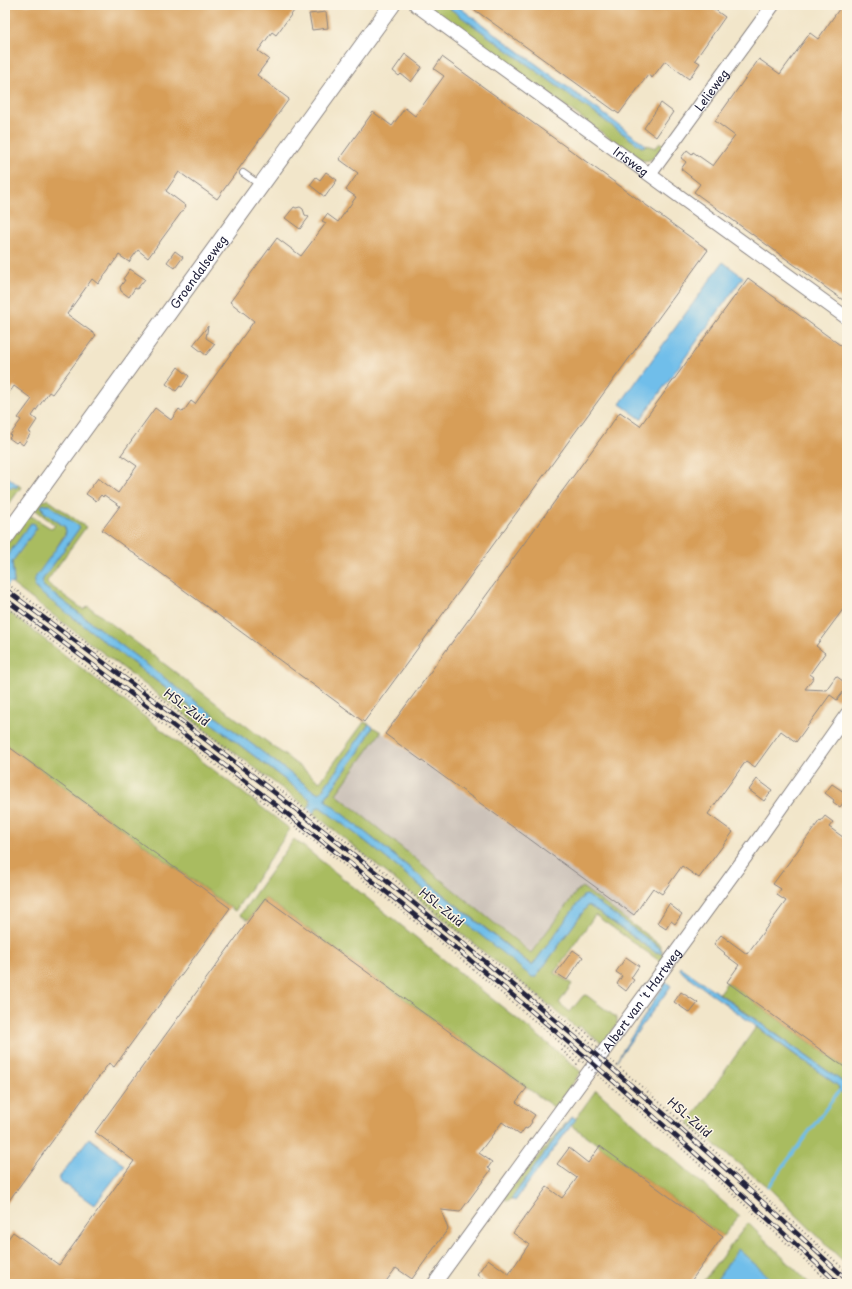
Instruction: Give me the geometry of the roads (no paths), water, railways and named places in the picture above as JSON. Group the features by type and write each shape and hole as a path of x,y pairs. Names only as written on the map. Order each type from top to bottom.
{"street":[{"name":"Groendalseweg","path":"5,538 392,5"},
{"name":"Irisweg","path":"416,5 847,318"},
{"name":"Lelieweg","path":"650,174 773,5"},
{"name":"Albert van 't Hartweg","path":"434,1284 760,837 847,714"}],"lane":[{"path":"243,173 262,186"}],"water":[{"path":"445,5 456,5 646,145 642,147 640,146"},
{"path":"723,262 743,277 641,419 620,404"},
{"path":"5,475 18,485 16,488 5,485"},
{"path":"43,504 49,505 80,527 43,579 43,586 315,792 321,792 369,724 373,727 360,750 326,797 326,801 532,966 583,896 587,895 660,948 662,952 661,954 655,952 588,905 536,977 532,977 365,841 320,807 318,807 313,813 308,808 311,804 310,799 38,591 34,585 35,578 65,536 66,532 65,527 43,511 43,508 41,507"},
{"path":"31,523 35,524 36,529 12,562 14,582 12,584 6,579 5,559"},
{"path":"681,967 847,1085 847,1094 839,1091 839,1087 837,1085 684,974 680,969"},
{"path":"666,982 671,986 616,1061"},
{"path":"572,1116 576,1119 515,1201 511,1199"},
{"path":"89,1138 125,1165 94,1205 58,1179"},
{"path":"738,1249 777,1284 714,1284"}],"waterway":[{"path":"5,587 9,581"},
{"path":"768,1187 839,1091"}],"railway":[{"path":"5,589 270,789 480,957 640,1092 796,1232 847,1280"},
{"path":"5,599 126,689 423,921 527,1007 662,1124 839,1284"}]}
